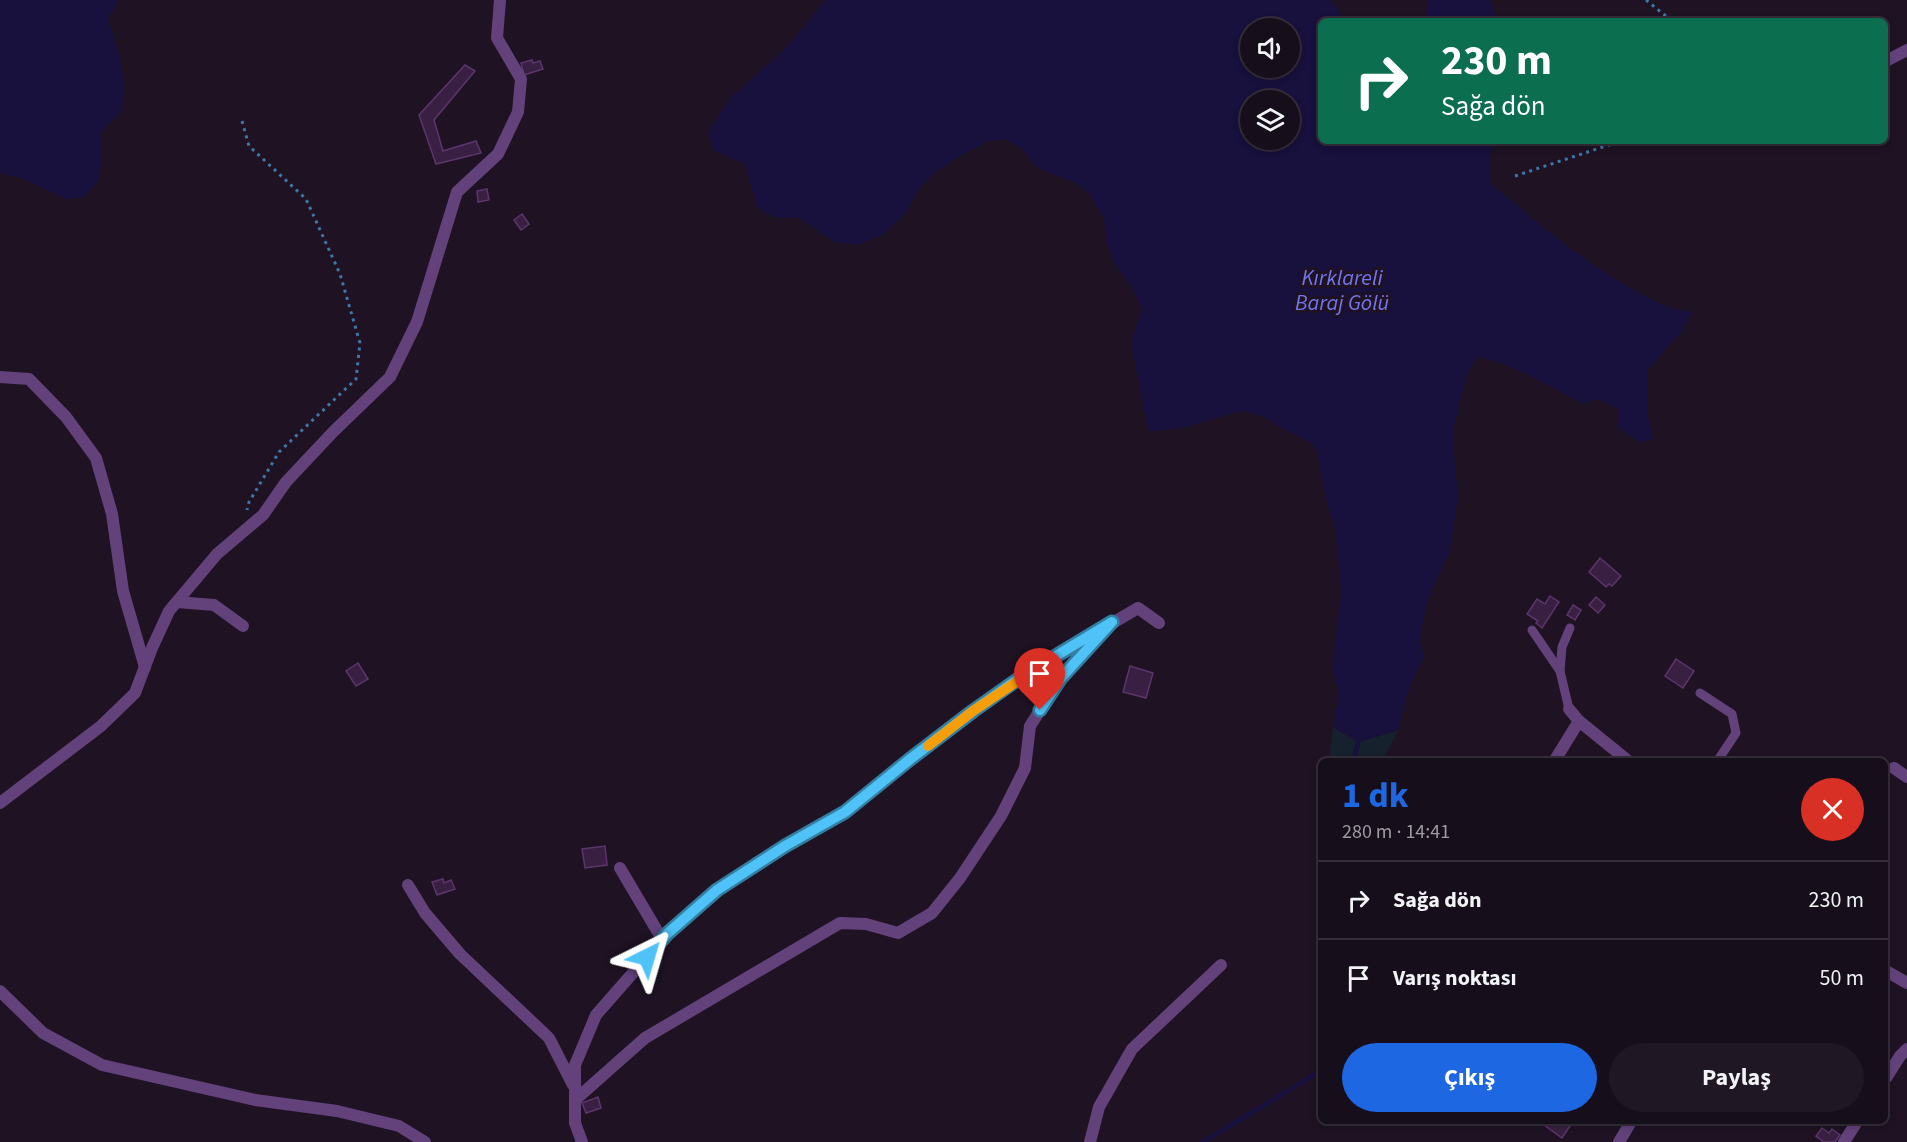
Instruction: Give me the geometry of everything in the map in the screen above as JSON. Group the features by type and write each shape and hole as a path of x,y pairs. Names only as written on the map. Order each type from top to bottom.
{"street":[{"path":"0,803 101,726 135,693 169,611 218,554 263,515 286,482 390,376 417,322 457,192 498,154 518,112 521,79 497,39 500,0"},
{"path":"1888,60 1907,50"},
{"path":"0,377 29,379 66,417 96,458 112,514 123,591 145,667"},
{"path":"177,602 214,605 243,626"},
{"path":"582,1142 575,1123 575,1065 596,1015 662,939 717,890 785,846 845,812 909,760 1021,677 1138,608 1159,623"},
{"path":"575,1095 645,1038 840,923 866,924 898,933 932,913 960,878 1001,816 1025,768 1030,726 1061,678 1112,622"},
{"path":"1569,709 1625,758"},
{"path":"1556,758 1580,721"},
{"path":"1894,768 1907,777"},
{"path":"620,868 662,939"},
{"path":"408,885 425,913 460,954 549,1038 575,1095"},
{"path":"1090,1142 1099,1107 1132,1048 1221,965"},
{"path":"1888,972 1907,983"},
{"path":"0,991 43,1033 102,1065 255,1100 337,1111 399,1126 425,1142"},
{"path":"1888,1075 1907,1049"},
{"path":"1619,1142 1630,1124"},
{"path":"1844,1142 1855,1124"}],"lane":[{"path":"1569,709 1560,672 1562,646 1570,628"},
{"path":"1532,630 1560,672"},
{"path":"1700,693 1732,714 1736,733 1719,758"}],"path":[{"path":"1646,0 1668,18"},
{"path":"240,535 249,502 279,452 356,379 360,344 340,274 306,199 249,146 242,121"},
{"path":"1515,176 1612,144"}],"shaded area":[{"path":"1333,727 1358,742 1399,730 1383,758 1329,758"}],"water":[{"path":"0,0 119,0 108,18 120,58 124,84 122,110 101,132 102,158 99,180 84,197 66,199 24,179 0,173"},
{"name":"Kırklareli Baraj Gölü","path":"825,0 1331,0 1343,18 1318,18 1318,144 1493,144 1489,159 1491,184 1572,250 1615,279 1661,304 1692,312 1680,334 1648,369 1648,417 1654,440 1639,442 1618,427 1618,409 1598,399 1582,404 1518,371 1478,356 1468,371 1454,425 1458,496 1449,555 1438,575 1426,607 1419,641 1425,657 1408,692 1399,730 1358,742 1333,727 1339,693 1332,669 1341,593 1336,532 1327,503 1317,453 1312,443 1263,416 1243,411 1178,429 1148,431 1131,342 1142,309 1131,286 1115,264 1106,242 1104,217 1089,194 1077,183 1042,170 1032,163 1023,149 1005,139 987,142 961,155 936,172 920,188 906,213 882,235 857,245 834,242 800,218 773,217 757,207 745,164 713,150 708,133 729,99 786,48"},
{"path":"1428,0 1491,0 1495,14 1494,18 1425,18"}],"building":[{"path":"532,60 533,63 540,61 543,69 524,75 521,63"},
{"path":"465,65 475,71 434,120 443,151 476,141 481,153 436,164 419,115"},
{"path":"487,189 489,200 478,202 477,191"},
{"path":"522,214 529,224 521,230 514,220"},
{"path":"1600,558 1621,576 1612,586 1609,584 1606,587 1589,572"},
{"path":"1550,596 1559,602 1542,628 1536,623 1538,621 1527,614 1537,599 1545,604"},
{"path":"1596,597 1605,605 1598,613 1589,605"},
{"path":"1573,605 1581,610 1575,620 1567,615"},
{"path":"1676,659 1694,671 1683,688 1665,676"},
{"path":"358,663 368,679 356,686 346,671"},
{"path":"1130,666 1153,673 1146,698 1123,692"},
{"path":"605,846 607,865 585,868 582,849"},
{"path":"443,879 444,883 451,880 455,889 437,895 432,882"},
{"path":"598,1097 601,1108 586,1113 582,1103"},
{"path":"1545,1124 1571,1124 1562,1138"},
{"path":"1822,1128 1829,1133 1832,1129 1840,1135 1835,1142 1824,1142 1816,1136"}],"waterway":[{"path":"1354,758 1358,742"},
{"path":"1203,1142 1318,1072"}],"slow traffic":[{"path":"928,746 973,711 1040,666"}],"route":[{"path":"647,957 668,933 717,890 785,846 845,812 973,711 1021,677 1112,622 1061,678 1040,710"}]}
